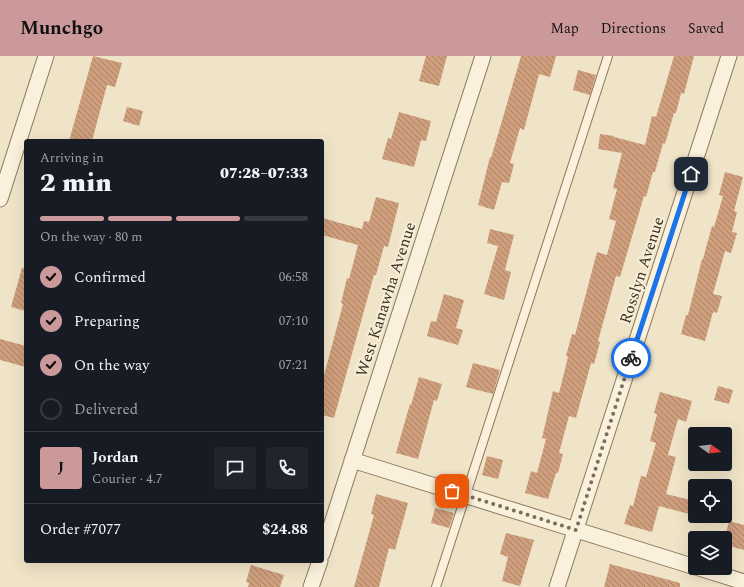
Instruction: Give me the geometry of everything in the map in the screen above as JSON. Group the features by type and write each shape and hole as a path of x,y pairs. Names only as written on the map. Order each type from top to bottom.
{"street":[{"path":"0,199 46,56"},
{"name":"West Kanawha Avenue","path":"324,548 483,56"},
{"name":"Rosslyn Avenue","path":"557,587 729,56"},
{"path":"352,460 688,565"},
{"path":"311,587 319,563"},
{"path":"722,575 744,582"}],"lane":[{"path":"436,587 608,56"}],"building":[{"path":"93,56 122,63 115,87 107,85 93,139 70,139"},
{"path":"426,56 447,56 439,86 419,81"},
{"path":"521,56 556,56 550,77 539,74 524,130 520,128 510,163 514,164 509,183 502,182 494,210 478,205 490,157 491,158"},
{"path":"674,56 694,56 684,94 681,93 676,113 674,113 665,144 663,143 655,172 653,172 646,197 644,196 620,277 616,276 598,341 600,342 594,364 591,363 576,418 569,416 559,453 563,454 558,473 556,473 548,499 525,493 531,471 537,473 546,439 542,438 553,391 559,393 568,357 566,356 572,334 575,335 597,252 607,255 616,221 609,219 617,189 613,188 622,153 598,149 600,134 614,136 645,145 652,116 656,117"},
{"path":"578,70 596,75 590,95 573,90"},
{"path":"127,107 143,111 139,126 123,121"},
{"path":"399,112 431,121 426,141 421,140 414,167 382,159 388,138 391,139"},
{"path":"725,172 743,177 734,211 737,212 732,232 737,233 731,253 725,251 713,294 722,296 717,313 713,312 705,341 681,334 686,315 688,315 712,226 714,227 723,196 719,195"},
{"path":"376,197 399,203 388,247 384,246 376,275 374,275 334,418 324,416 324,375 343,304 341,303 347,278 349,279 358,245 324,236 324,219 362,229 364,221 369,222"},
{"path":"490,229 514,235 505,270 511,272 504,300 484,294 498,246 487,243"},
{"path":"22,268 24,268 24,310 11,307"},
{"path":"444,294 464,300 456,328 463,330 458,345 427,336 431,321 436,322"},
{"path":"0,339 24,345 24,366 0,360"},
{"path":"473,363 500,370 493,394 466,387"},
{"path":"419,377 442,384 437,401 434,400 418,459 396,453"},
{"path":"718,386 733,390 729,404 714,400"},
{"path":"660,392 692,401 686,422 678,419 668,455 676,457 666,494 688,499 688,514 659,506 652,532 624,524 630,505 633,506 641,476 646,477 656,443 650,441 657,414 654,413"},
{"path":"487,456 503,460 498,479 482,475"},
{"path":"376,494 408,503 395,550 389,548 379,587 354,587 374,515 371,514"},
{"path":"435,508 454,513 449,528 431,523"},
{"path":"732,522 744,525 744,550 732,547 732,531 726,531 728,523"},
{"path":"506,533 534,540 520,586 502,581 508,557 500,554"},
{"path":"610,564 680,583 680,587 604,587"},
{"path":"251,565 284,575 280,587 248,587 249,583 246,582"}],"way so far":[{"path":"452,491 576,530 631,358"}],"route":[{"path":"631,358 691,174"}]}
